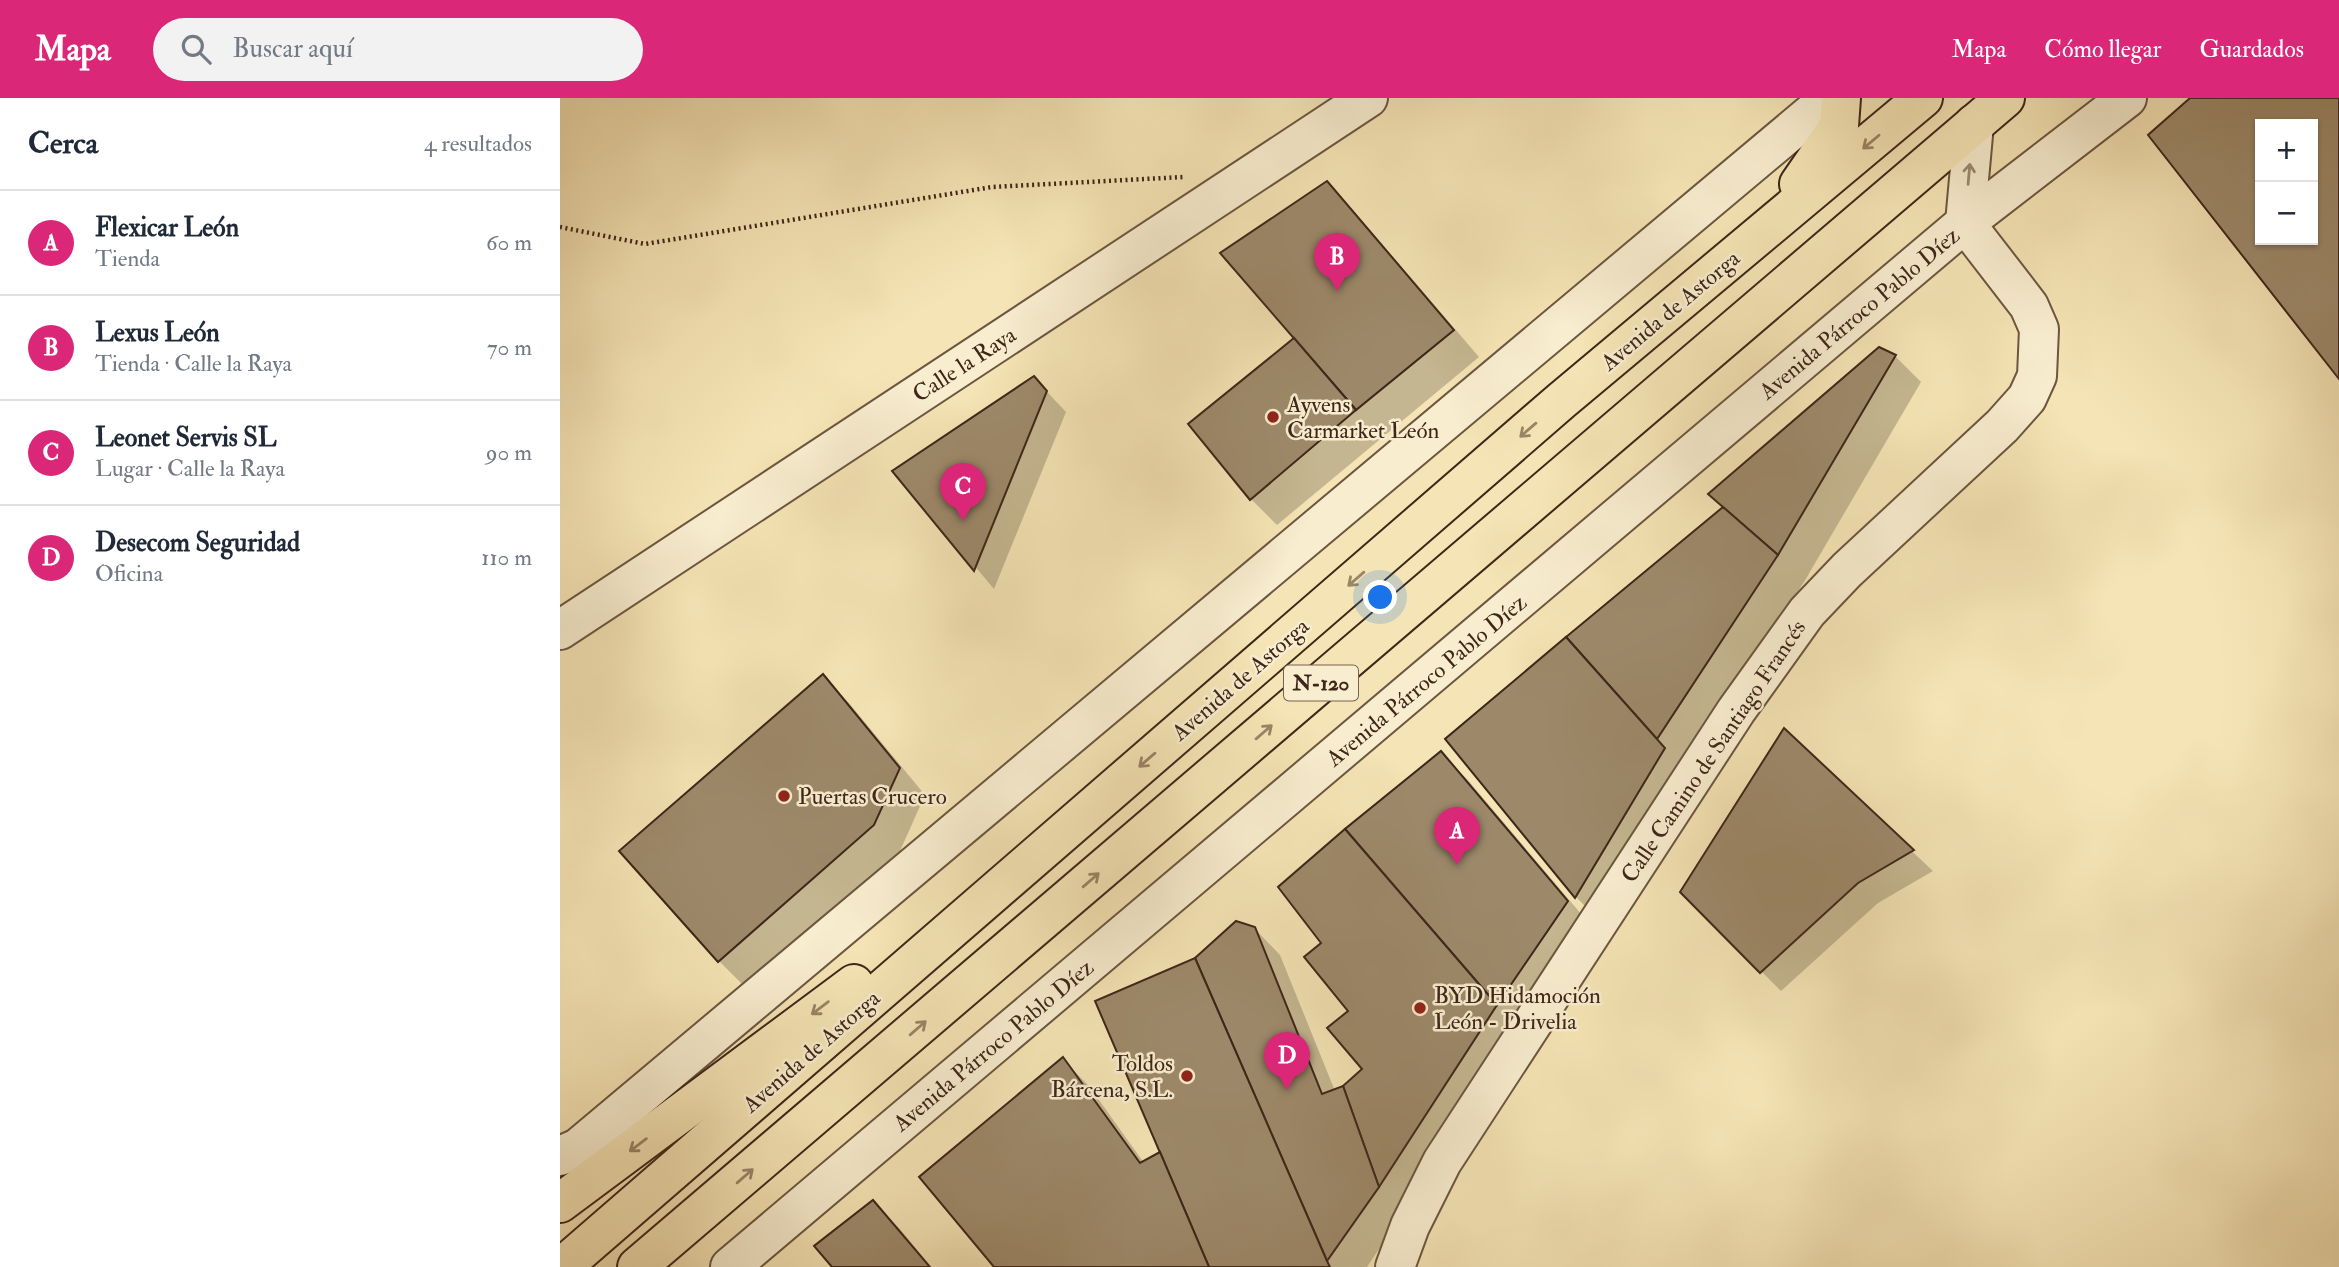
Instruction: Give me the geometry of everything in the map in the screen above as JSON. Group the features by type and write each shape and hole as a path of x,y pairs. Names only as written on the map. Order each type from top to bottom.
{"highway":[{"path":"1561,401 1804,179 1839,125 1841,98"},
{"name":"Avenida de Astorga","path":"562,1267 1561,401 1923,98"},
{"name":"N-120","path":"636,1267 2005,98"},
{"path":"560,1203 1110,792"},
{"path":"653,1267 705,1210"}],"street":[{"name":"Calle la Raya","path":"560,630 1368,98"},
{"path":"560,1156 578,1148 1830,98"},
{"name":"Avenida Párroco Pablo Díez","path":"730,1267 1965,223 2127,98"},
{"path":"1965,223 1973,124"},
{"name":"Calle Camino de Santiago Francés","path":"1395,1267 1410,1226 1442,1162 1736,710 1807,612 1847,570 2002,426 2027,398 2038,376 2039,329 2029,306 1965,223"}],"path":[{"path":"560,228 645,244 992,187 1185,177"}],"building":[{"path":"2190,98 2339,98 2339,379 2148,135"},
{"path":"1327,181 1454,330 1356,410 1220,253"},
{"name":"Ayvens Carmarket León","path":"1294,338 1356,410 1250,500 1188,424"},
{"path":"1879,347 1896,355 1778,555 1708,494"},
{"path":"1034,376 1047,391 974,571 892,471"},
{"path":"1723,507 1778,555 1657,739 1566,637"},
{"path":"1566,637 1665,748 1575,898 1445,739"},
{"name":"Puertas Crucero","path":"823,674 900,768 874,825 718,962 619,851"},
{"path":"1784,728 1914,850 1858,883 1760,973 1680,892"},
{"path":"1441,751 1568,901 1497,1005 1345,829"},
{"name":"BYD Hidamoción León - Drivelia","path":"1345,829 1497,1005 1379,1187 1343,1086 1362,1069 1327,1028 1348,1011 1304,957 1321,943 1278,887"},
{"path":"1236,921 1255,927 1322,1094 1343,1086 1379,1187 1327,1261 1195,958"},
{"name":"Toldos Bárcena, S.L.","path":"1195,958 1330,1267 1209,1267 1095,1001"},
{"path":"1063,1057 1140,1163 1160,1152 1209,1267 994,1267 919,1177"},
{"path":"873,1200 930,1267 832,1267 814,1246"}],"place":[{"name":"Lexus León","path":"1337,291"},
{"name":"Ayvens Carmarket León","path":"1273,417"},
{"name":"Leonet Servis SL","path":"963,521"},
{"name":"Puertas Crucero","path":"784,796"},
{"name":"Flexicar León","path":"1457,865"},
{"name":"BYD Hidamoción León - Drivelia","path":"1420,1008"},
{"name":"Toldos Bárcena, S.L.","path":"1187,1076"},
{"name":"Desecom Seguridad","path":"1287,1090"}]}
